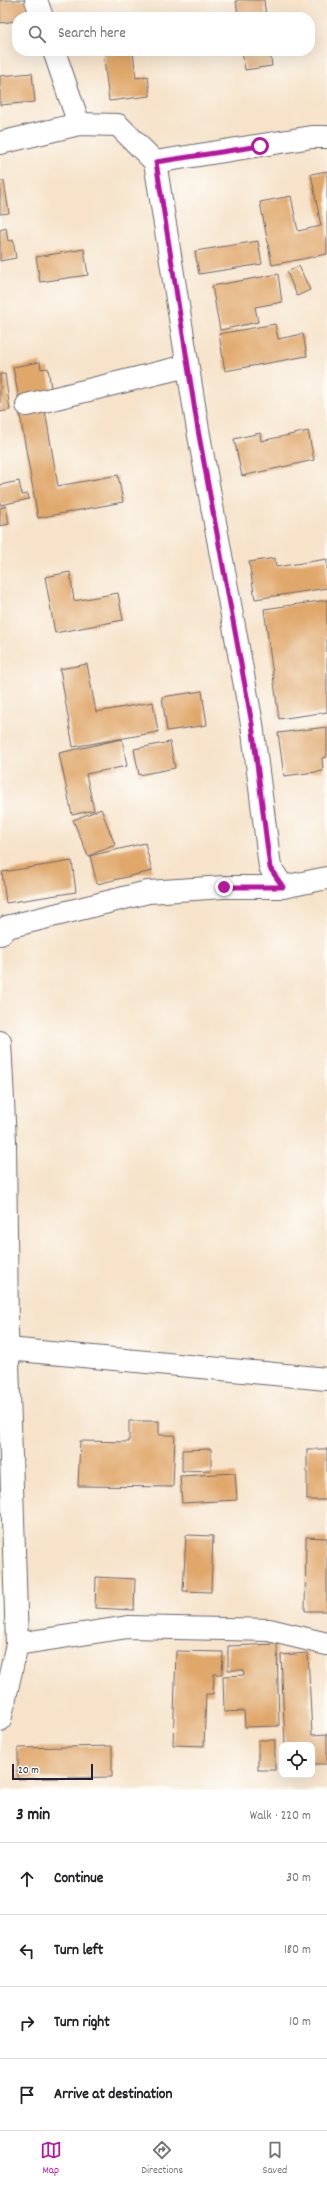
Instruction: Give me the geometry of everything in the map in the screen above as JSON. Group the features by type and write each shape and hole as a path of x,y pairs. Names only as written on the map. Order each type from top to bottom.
{"street":[{"path":"36,0 40,12"},
{"path":"56,56 79,124"},
{"path":"0,143 79,124 118,125 156,162 187,366 252,724 270,868 283,887"},
{"path":"156,162 312,137 327,137"},
{"path":"27,405 187,366"},
{"path":"0,934 7,927 148,892 224,887 283,887 327,878"},
{"path":"0,1042 5,1141 8,1349 5,1384 17,1644 0,1720"},
{"path":"8,1349 327,1379"},
{"path":"17,1644 128,1628 269,1630 327,1644"}],"building":[{"path":"0,0 26,0 27,12 12,12 12,22 0,23"},
{"path":"236,0 264,0 265,12 237,12"},
{"path":"104,56 134,56 136,78 148,76 150,96 109,101"},
{"path":"243,56 271,56 272,66 245,70"},
{"path":"32,73 35,102 0,105 0,76"},
{"path":"327,171 327,254 272,265 260,202 291,196 298,231 321,226 311,174"},
{"path":"0,181 4,181 9,213 0,214"},
{"path":"6,228 8,241 13,240 16,258 0,261 0,230"},
{"path":"258,241 262,264 199,274 195,251"},
{"path":"84,249 88,275 40,282 36,257"},
{"path":"299,266 310,290 297,296 287,272"},
{"path":"278,274 282,302 255,307 258,322 220,330 212,286"},
{"path":"275,324 278,339 303,334 307,356 225,371 219,334"},
{"path":"40,362 41,369 48,368 52,395 19,400 13,367"},
{"path":"0,374 5,374 10,410 0,412"},
{"path":"44,405 58,486 118,475 123,502 38,518 19,410"},
{"path":"308,431 314,460 242,476 234,439 260,433 261,441"},
{"path":"19,481 22,495 28,494 29,499 0,505 0,485"},
{"path":"6,506 9,524 0,526 0,508"},
{"path":"275,558 276,567 327,559 327,588 255,599 249,562"},
{"path":"70,572 74,601 118,593 123,620 55,633 45,577"},
{"path":"327,600 327,712 279,719 264,609"},
{"path":"87,664 96,712 153,702 158,732 73,747 60,669"},
{"path":"202,691 207,725 167,731 162,697"},
{"path":"327,727 327,757 322,758 323,771 284,776 278,733"},
{"path":"122,739 127,766 86,774 94,810 72,815 59,753"},
{"path":"170,742 175,768 139,775 134,749"},
{"path":"101,809 115,845 88,856 73,820"},
{"path":"145,843 152,871 97,884 90,856"},
{"path":"72,861 76,892 6,903 2,872"},
{"path":"129,1421 159,1421 159,1435 175,1435 173,1487 78,1486 80,1441 129,1442"},
{"path":"211,1449 211,1470 182,1471 182,1450"},
{"path":"307,1449 327,1449 327,1500 307,1500"},
{"path":"235,1473 237,1500 182,1503 180,1476"},
{"path":"186,1535 213,1536 211,1592 183,1591"},
{"path":"306,1537 327,1538 327,1611 305,1611"},
{"path":"96,1577 135,1579 134,1610 95,1608"},
{"path":"277,1644 279,1726 245,1727 244,1711 224,1712 223,1676 244,1675 243,1670 228,1670 228,1646"},
{"path":"176,1651 223,1652 222,1674 214,1674 213,1694 206,1694 204,1746 173,1745"},
{"path":"308,1653 312,1735 327,1734 327,1764 315,1764 315,1742 285,1742 281,1655"},
{"path":"258,1740 275,1740 275,1770 258,1770"},
{"path":"112,1746 112,1777 18,1779 18,1748"}],"route":[{"path":"224,887 283,887 270,868 252,724 198,430 156,162 260,146"}]}
